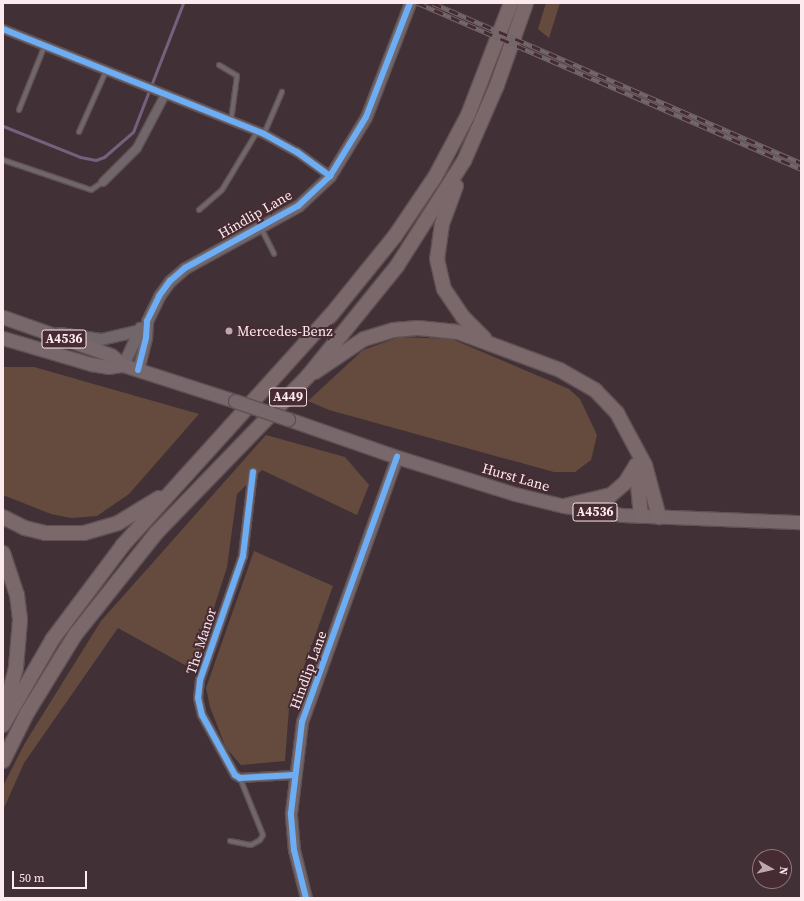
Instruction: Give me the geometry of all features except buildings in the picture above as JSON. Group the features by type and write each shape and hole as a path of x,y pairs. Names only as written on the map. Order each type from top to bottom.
{"highway":[{"name":"A449","path":"3,725 52,640 123,545 331,315 395,236 435,177 468,115 511,3"},
{"name":"A449","path":"3,761 27,713 76,635 151,539 308,376 397,266 464,160 497,85 526,3"},
{"path":"464,160 453,199 442,224 437,259 444,289 463,317 488,342"},
{"path":"308,376 330,364 359,342 394,330 438,328 488,342 560,370 595,390 617,413 636,461 641,516"},
{"path":"564,506 611,495 625,483 636,461"},
{"path":"636,461 645,465 651,482 659,517"},
{"path":"3,517 26,528 45,533 84,533 132,516 172,491"},
{"path":"3,553 17,595 20,620 16,668 3,716"}],"main road":[{"name":"A4536","path":"3,317 111,355 123,365 138,370"},
{"name":"A4536","path":"3,338 91,364 108,367 123,365"},
{"name":"Hurst Lane","path":"138,370 288,419 397,457 515,494 564,506 641,516 801,522"}],"street":[{"name":"Hindlip Lane","path":"123,365 136,331 146,321 164,288 177,274 298,206 330,176 366,117 410,3"},
{"path":"3,28 45,44 139,85 260,132 297,152 330,176"},
{"path":"104,182 137,148 165,95"},
{"name":"Hindlip Lane","path":"138,370 146,337 146,321"},
{"path":"50,334 64,333 101,339 136,331"},
{"name":"Hindlip Lane","path":"306,898 294,850 291,813 294,775 302,722 397,457"},
{"name":"The Manor","path":"240,778 235,775 228,764 205,722 198,698 200,680 221,611 231,592 243,556 253,472"},
{"path":"240,778 294,775"}],"lane":[{"path":"19,110 45,44"},
{"path":"219,64 237,76 231,122"},
{"path":"79,132 106,71"},
{"path":"199,210 222,190 260,132 282,92"},
{"path":"3,160 91,190 104,182"},
{"path":"260,226 274,254"},
{"path":"230,841 251,845 260,840 262,835 240,778"}],"shaded area":[{"path":"546,3 560,3 549,38 538,29"},
{"path":"399,337 452,339 569,389 580,399 597,435 591,460 575,472 554,472 329,410 308,401 363,350"},
{"path":"3,367 34,367 199,414 129,494 97,516 71,518 51,514 3,495"},
{"path":"266,435 345,457 369,485 357,515 262,470 237,494 227,567 194,670 118,628 24,763 3,810 3,786 25,743 101,621"},
{"path":"254,551 333,586 289,708 285,761 241,765 226,748 210,707 206,688"}],"waterway":[{"path":"3,126 80,157 96,160 104,157 133,132 183,3"}],"railway":[{"path":"418,3 801,169"},
{"path":"433,3 801,163"}],"cycle path":[{"path":"138,370 146,337 147,321 159,296 170,281 185,268 298,206 330,176 366,117 410,3"},
{"path":"3,29 264,134 297,152 330,176"},
{"path":"306,898 294,850 291,813 302,722 397,457"},
{"path":"253,472 243,556 200,680 198,698 202,715 235,775 240,778 294,775"}],"place":[{"name":"Mercedes-Benz","path":"229,331"}]}
